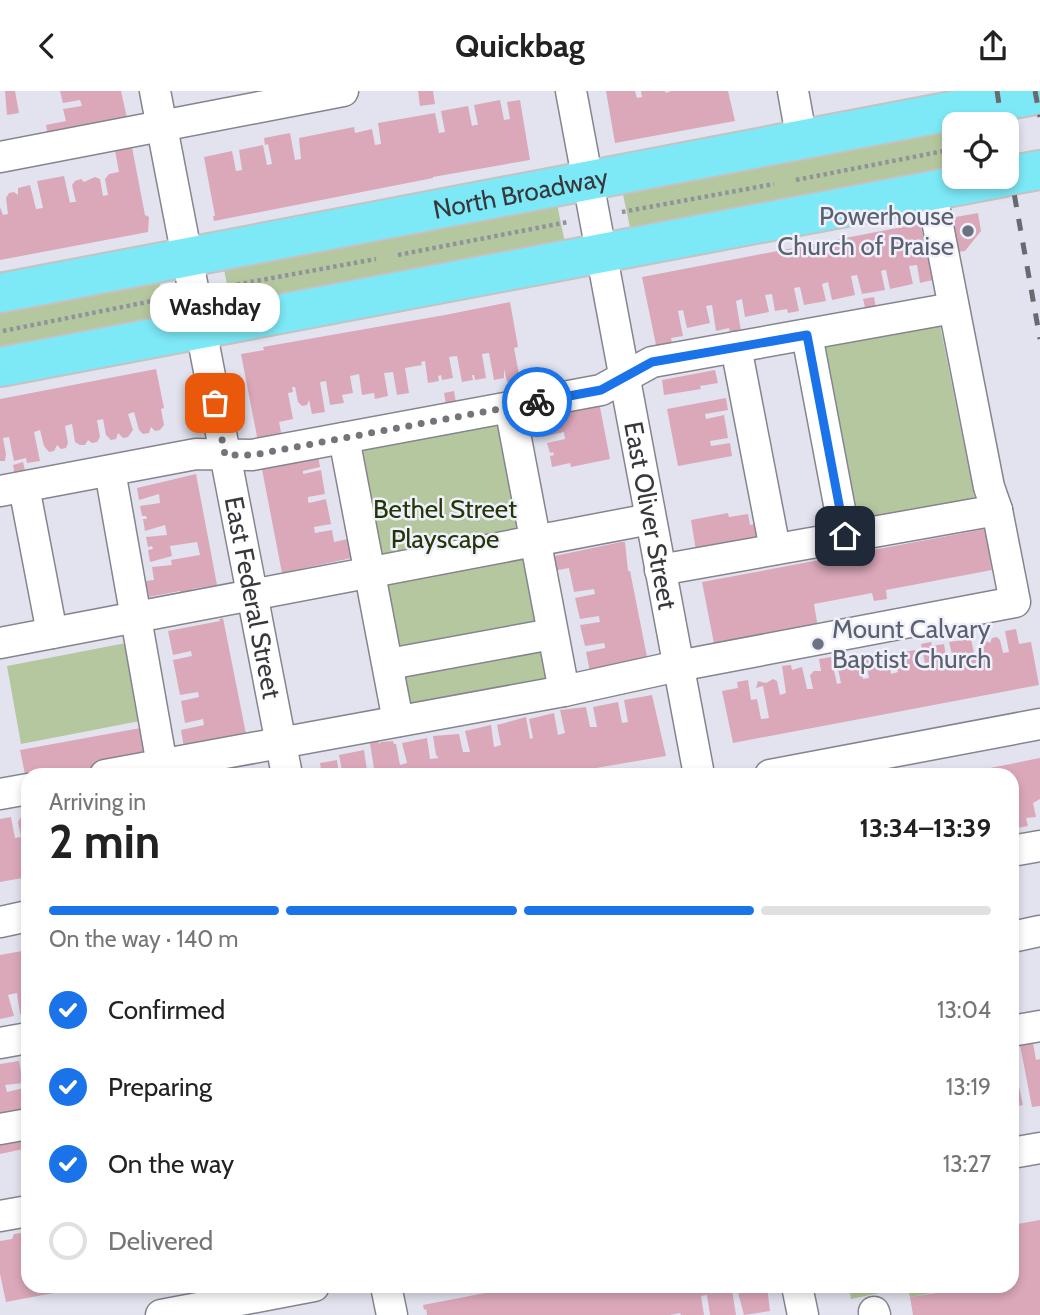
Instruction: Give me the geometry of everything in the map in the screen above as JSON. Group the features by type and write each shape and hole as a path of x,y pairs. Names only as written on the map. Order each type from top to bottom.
{"main road":[{"name":"North Broadway","path":"0,292 589,181 798,157 1040,94"},
{"path":"1019,174 1040,170"},
{"path":"2,345 201,328 942,188"}],"street":[{"name":"East Federal Street","path":"155,91 286,768"},
{"path":"0,156 162,124 274,97 343,91"},
{"name":"East Oliver Street","path":"571,91 698,768"},
{"path":"793,91 798,157"},
{"path":"145,768 564,691 678,666 1015,602 997,510 989,487 931,190"},
{"path":"52,633 12,489 196,454 253,455 601,390 652,362 953,309"},
{"path":"807,335 845,536"},
{"path":"736,347 775,549"},
{"path":"510,407 533,541 564,691"},
{"path":"344,438 398,721"},
{"path":"110,471 162,765"},
{"path":"660,570 997,510"},
{"path":"0,643 650,519"},
{"path":"389,664 552,634"},
{"path":"807,768 1040,724"},
{"path":"0,794 21,790"},
{"path":"1019,850 1040,846"},
{"path":"0,922 21,918"},
{"path":"1019,935 1040,931"},
{"path":"0,1043 21,1039"},
{"path":"0,1129 21,1125"},
{"path":"1019,1152 1040,1148"},
{"path":"0,1216 21,1212"},
{"path":"162,1315 277,1293"},
{"path":"387,1293 392,1315"},
{"path":"798,1293 803,1315"}],"path":[{"path":"796,180 942,151"},
{"path":"795,187 798,157"},
{"path":"775,177 774,184 778,191"},
{"path":"622,212 774,184"},
{"path":"398,255 568,222"},
{"path":"394,248 398,255 396,262"},
{"path":"223,287 376,256 380,266"},
{"path":"221,276 225,299"},
{"path":"0,324 2,345 167,298"}],"green space":[{"path":"942,128 942,170 631,232 622,190"},
{"path":"556,199 565,243 232,308 223,265"},
{"path":"159,277 166,321 0,352 0,307"},
{"path":"939,320 975,500 858,523 823,343"},
{"name":"Bethel Street Playscape","path":"504,416 552,683 401,711 352,443"},
{"path":"131,642 145,720 21,744 7,666"},
{"path":"850,1293 880,1293 851,1299"},
{"path":"909,1293 932,1293 910,1297"}],"building":[{"path":"5,91 15,91 19,113 7,115"},
{"path":"60,91 121,91 129,127 49,141 46,125 66,121 63,109 82,106 80,100 63,103"},
{"path":"418,91 433,91 435,104 420,106"},
{"path":"606,91 635,91 637,98 642,97 641,91 728,91 735,121 615,143"},
{"path":"500,100 504,120 510,119 507,102 520,100 530,160 214,221 204,157 232,151 236,171 242,170 239,150 263,145 267,165 272,164 264,138 290,133 295,160 301,159 299,138 354,127 355,133 372,129 375,145 381,144 378,123 435,113 439,133 445,132 441,111 468,106 472,126 478,125 474,105"},
{"path":"130,137 145,215 149,217 148,232 0,260 0,207 3,215 8,214 6,198 9,193 18,195 18,188 30,185 36,209 43,208 37,181 64,176 70,203 76,202 72,185 81,179 84,182 95,177 100,179 103,196 108,195 105,179 109,174 119,172 113,140"},
{"path":"978,213 981,231 965,251 958,252 950,218"},
{"path":"923,223 924,226 921,227 933,280 920,283 917,265 909,266 913,284 890,289 884,270 881,271 885,290 862,294 857,275 851,276 855,295 832,300 828,282 822,284 826,301 804,305 800,287 794,288 799,311 788,313 787,309 775,311 772,294 765,295 769,312 745,317 742,299 736,301 742,337 732,339 729,328 716,331 712,305 706,306 710,323 687,328 683,310 678,311 683,336 671,338 674,352 658,355 642,277"},
{"path":"874,297 877,313 867,316 863,299"},
{"path":"510,302 518,347 514,348 520,380 507,382 504,369 504,378 494,380 489,353 482,354 486,378 475,380 472,375 473,380 462,382 457,356 449,357 453,378 442,380 441,375 438,376 439,381 428,383 425,361 421,362 422,365 405,368 409,393 397,395 393,372 384,373 388,396 375,399 374,393 362,395 359,374 350,376 353,393 342,395 344,403 330,405 326,381 320,382 325,412 312,414 309,400 307,405 302,406 298,402 295,387 292,387 293,392 288,393 293,419 279,422 283,442 259,447 241,354 264,350 263,347"},
{"path":"156,369 164,408 161,409 164,425 160,430 155,431 151,427 149,433 143,434 139,430 134,412 128,414 133,430 128,437 123,438 118,433 116,439 111,440 106,435 103,419 97,420 100,437 97,442 88,440 85,445 80,445 75,442 72,424 65,426 68,443 66,448 61,449 57,445 54,451 49,452 44,446 40,430 34,432 40,461 27,463 26,458 14,461 9,437 3,438 6,454 5,461 0,461 0,399"},
{"path":"715,370 718,383 700,386 701,389 664,395 662,380"},
{"path":"454,391 457,409 447,411 444,393"},
{"path":"598,397 610,459 571,467 570,463 552,467 550,456 554,455 553,452 550,453 547,443 565,439 564,432 542,437 536,408"},
{"path":"726,398 728,410 705,414 706,419 724,415 728,438 710,441 711,446 730,443 732,456 678,466 667,409"},
{"path":"317,451 320,467 303,471 303,474 321,470 325,494 308,497 308,501 326,499 331,524 314,527 315,533 332,530 334,542 357,537 361,556 282,573 260,459"},
{"path":"23,462 27,479 16,482 13,465"},
{"path":"196,474 217,585 192,589 183,595 180,591 149,597 146,581 154,580 152,567 172,565 171,560 200,555 197,542 170,546 172,556 150,562 148,550 153,549 152,546 148,547 146,537 167,535 165,525 145,531 143,519 147,519 142,516 140,506 160,503 159,494 139,500 137,488"},
{"path":"728,513 729,517 748,514 750,525 758,523 761,539 696,551 691,520"},
{"path":"985,529 992,570 886,590 887,599 874,601 872,593 814,604 819,634 716,654 702,582"},
{"path":"625,542 628,571 649,667 591,677 586,652 605,646 604,643 585,646 580,625 600,622 599,616 580,619 575,598 595,594 594,589 574,592 569,568 548,572 545,558"},
{"path":"223,618 248,744 185,754 181,730 204,725 203,719 185,723 181,701 199,697 198,692 180,695 173,660 192,656 191,651 173,655 168,631 220,621 219,619"},
{"path":"1016,629 1019,644 1031,642 1039,685 733,743 722,691 738,688 737,682 748,680 751,700 757,699 761,719 769,718 763,686 756,688 758,681 766,683 773,679 777,681 780,695 786,693 782,666 791,665 792,670 802,667 807,689 813,689 810,675 814,671 821,671 819,659 831,657 837,684 841,683 837,664 849,662 850,668 861,666 863,679 869,678 865,657 876,655 878,663 884,658 889,660 891,674 898,672 895,660 897,656 905,657 904,652 915,650 919,669 926,668 921,644 931,642 932,646 944,644 947,663 954,662 949,642 971,639 975,658 981,657 979,641 984,639 990,643 992,638 997,637 1003,653 1009,652 1005,631"},
{"path":"652,695 666,756 596,768 374,768 370,743 393,741 400,765 407,763 402,743 427,738 430,759 439,758 436,755 433,736 459,734 463,752 470,752 465,731 491,725 494,747 501,745 497,725 526,717 530,739 533,738 529,719 554,713 558,735 565,733 560,710 586,707 590,727 597,727 593,707 618,702 622,723 628,722 624,700"},
{"path":"146,727 152,761 117,768 24,768 20,750"},
{"path":"364,750 367,768 342,768 339,755"},
{"path":"1040,758 1040,799 1033,803 1036,817 1026,818 1028,826 1019,828 1019,768 990,768"},
{"path":"337,760 338,768 321,768 320,763"},
{"path":"11,817 15,838 21,837 21,878 0,882 0,819"},
{"path":"21,951 21,1014 17,993 12,994 8,995 14,1016 0,1019 0,955"},
{"path":"1032,1037 1036,1060 1040,1059 1040,1106 1032,1107 1019,1040"},
{"path":"19,1061 21,1083 5,1085 7,1092 21,1089 21,1114 0,1118 0,1064"},
{"path":"1019,1086 1023,1105 1019,1106"},
{"path":"21,1136 21,1150 0,1154 0,1140"},
{"path":"1040,1220 1040,1315 913,1315 910,1297 936,1293 1019,1293 1019,1224"},
{"path":"21,1233 21,1293 54,1293 6,1302 0,1274 0,1241 12,1239 14,1234"},
{"path":"486,1293 732,1293 736,1315 710,1315 707,1295 701,1296 704,1315 427,1315 423,1305"},
{"path":"738,1293 768,1293 770,1311 744,1315"}],"railway":[{"path":"997,91 1000,112"},
{"path":"1035,91 1040,117"},
{"path":"1013,189 1040,339"}],"way so far":[{"path":"215,403 225,455 253,455 537,402"}],"place":[{"name":"Powerhouse Church of Praise","path":"968,231"},
{"name":"Washday","path":"215,403"},
{"name":"Mount Calvary Baptist Church","path":"818,644"}],"route":[{"path":"537,402 601,390 652,362 807,335 845,536"}]}
